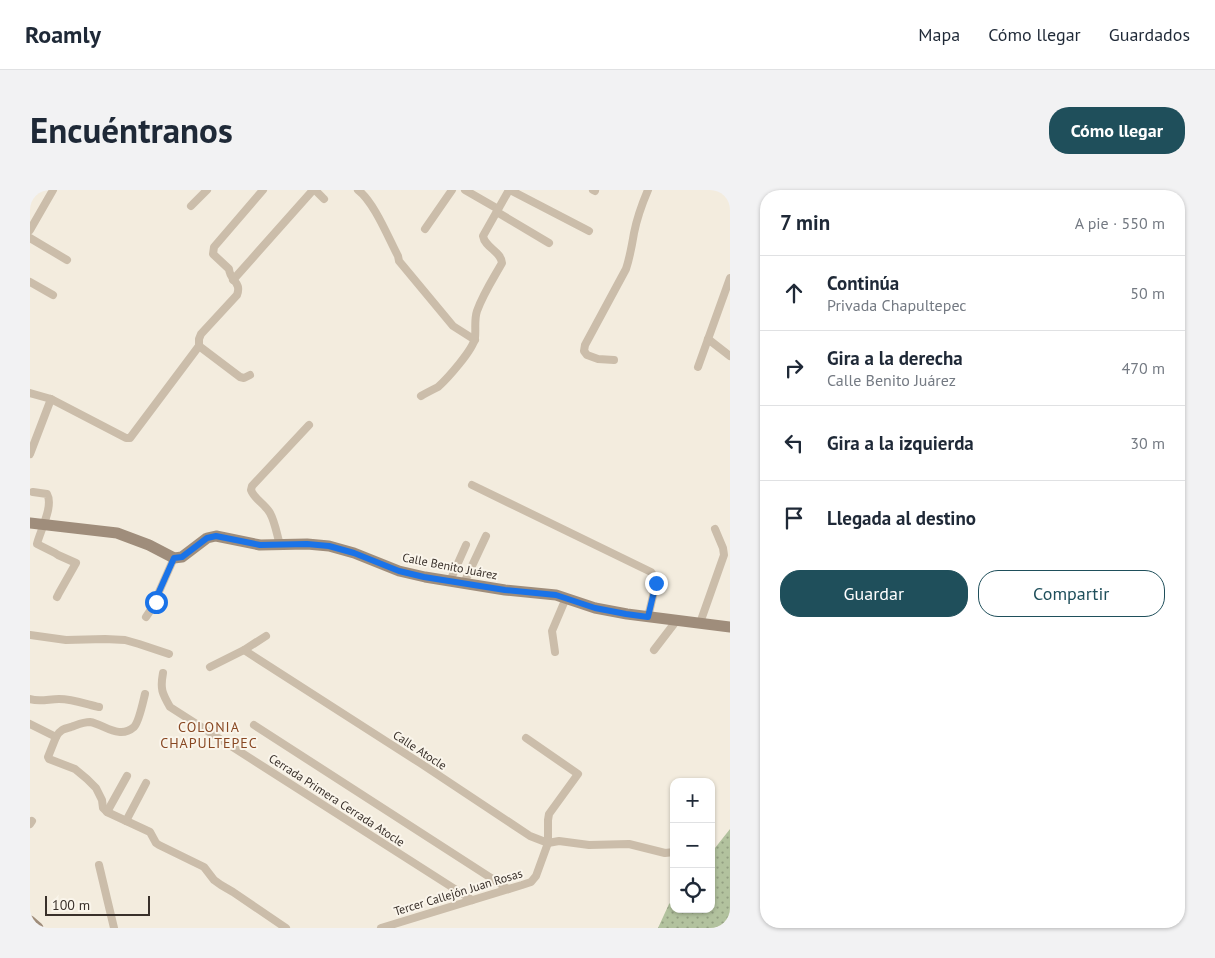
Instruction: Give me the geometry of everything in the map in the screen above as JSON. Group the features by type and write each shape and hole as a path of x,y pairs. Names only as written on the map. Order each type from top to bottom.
{"street":[{"path":"30,230 53,190"},
{"path":"192,206 207,190"},
{"path":"30,393 51,399 126,438 130,438 199,346 201,334 237,295 239,286 233,280 229,269 213,254 214,247 263,190"},
{"path":"233,280 314,190 324,199"},
{"path":"358,190 370,203 399,261 453,326 475,340"},
{"path":"425,229 452,190"},
{"path":"465,190 549,243"},
{"path":"421,396 443,382 470,351 475,340 477,312 483,295 502,263 502,260 486,243 483,236 510,190 589,231"},
{"path":"614,360 598,359 586,355 584,351 585,345 626,269 630,258 636,224 648,190"},
{"path":"30,238 67,260"},
{"path":"698,366 730,278"},
{"path":"30,282 53,296"},
{"path":"708,339 730,356"},
{"path":"199,346 240,377 244,378 250,375"},
{"path":"30,454 51,399"},
{"path":"280,545 270,513 252,494 251,490 252,486 309,425"},
{"path":"472,485 652,572 656,583 648,617"},
{"path":"33,492 46,494 49,498 44,524 37,544 76,563 57,597"},
{"path":"30,524 117,533 149,545 174,558 156,602 146,617"},
{"path":"700,623 724,555 724,548 715,529"},
{"name":"Calle Benito Juárez","path":"174,558 182,557 207,538 216,536 254,544 329,546 354,553 399,571 424,577 505,590 556,595 595,608 626,614 730,627"},
{"path":"464,584 486,536"},
{"path":"450,581 466,545"},
{"path":"555,652 552,631 566,598"},
{"path":"654,650 677,620"},
{"path":"30,635 66,640 105,638 125,640 169,654"},
{"path":"210,667 244,650 266,636"},
{"name":"Calle Atocle","path":"244,650 530,836 548,843 559,841 589,846 629,844 665,853 670,852"},
{"name":"Cerrada Primera Cerrada Atocle","path":"163,673 162,692 170,707 472,900"},
{"path":"145,694 134,727 119,733 91,722 83,722 61,729 56,737 48,757 49,759 75,769 87,779 96,788 102,800 103,808 107,812 150,832 156,843 204,867 221,886 286,928"},
{"path":"30,699 36,701 59,699 99,707"},
{"path":"30,724 56,737"},
{"path":"254,725 508,889"},
{"name":"Tercer Callejón Juan Rosas","path":"381,928 531,882 536,876 548,843 549,814 578,774 526,738"},
{"path":"107,812 126,776"},
{"path":"126,821 146,783"},
{"path":"99,865 114,928"},
{"path":"30,921 38,928"}],"green space":[{"path":"730,829 730,928 658,928 670,903 670,913 715,913 715,848"}],"district":[{"name":"COLONIA CHAPULTEPEC","path":"209,736"}],"route":[{"path":"156,602 174,558 188,554 212,536 260,545 307,544 329,546 343,549 399,571 424,577 505,590 556,595 595,608 648,617 656,583"}]}
